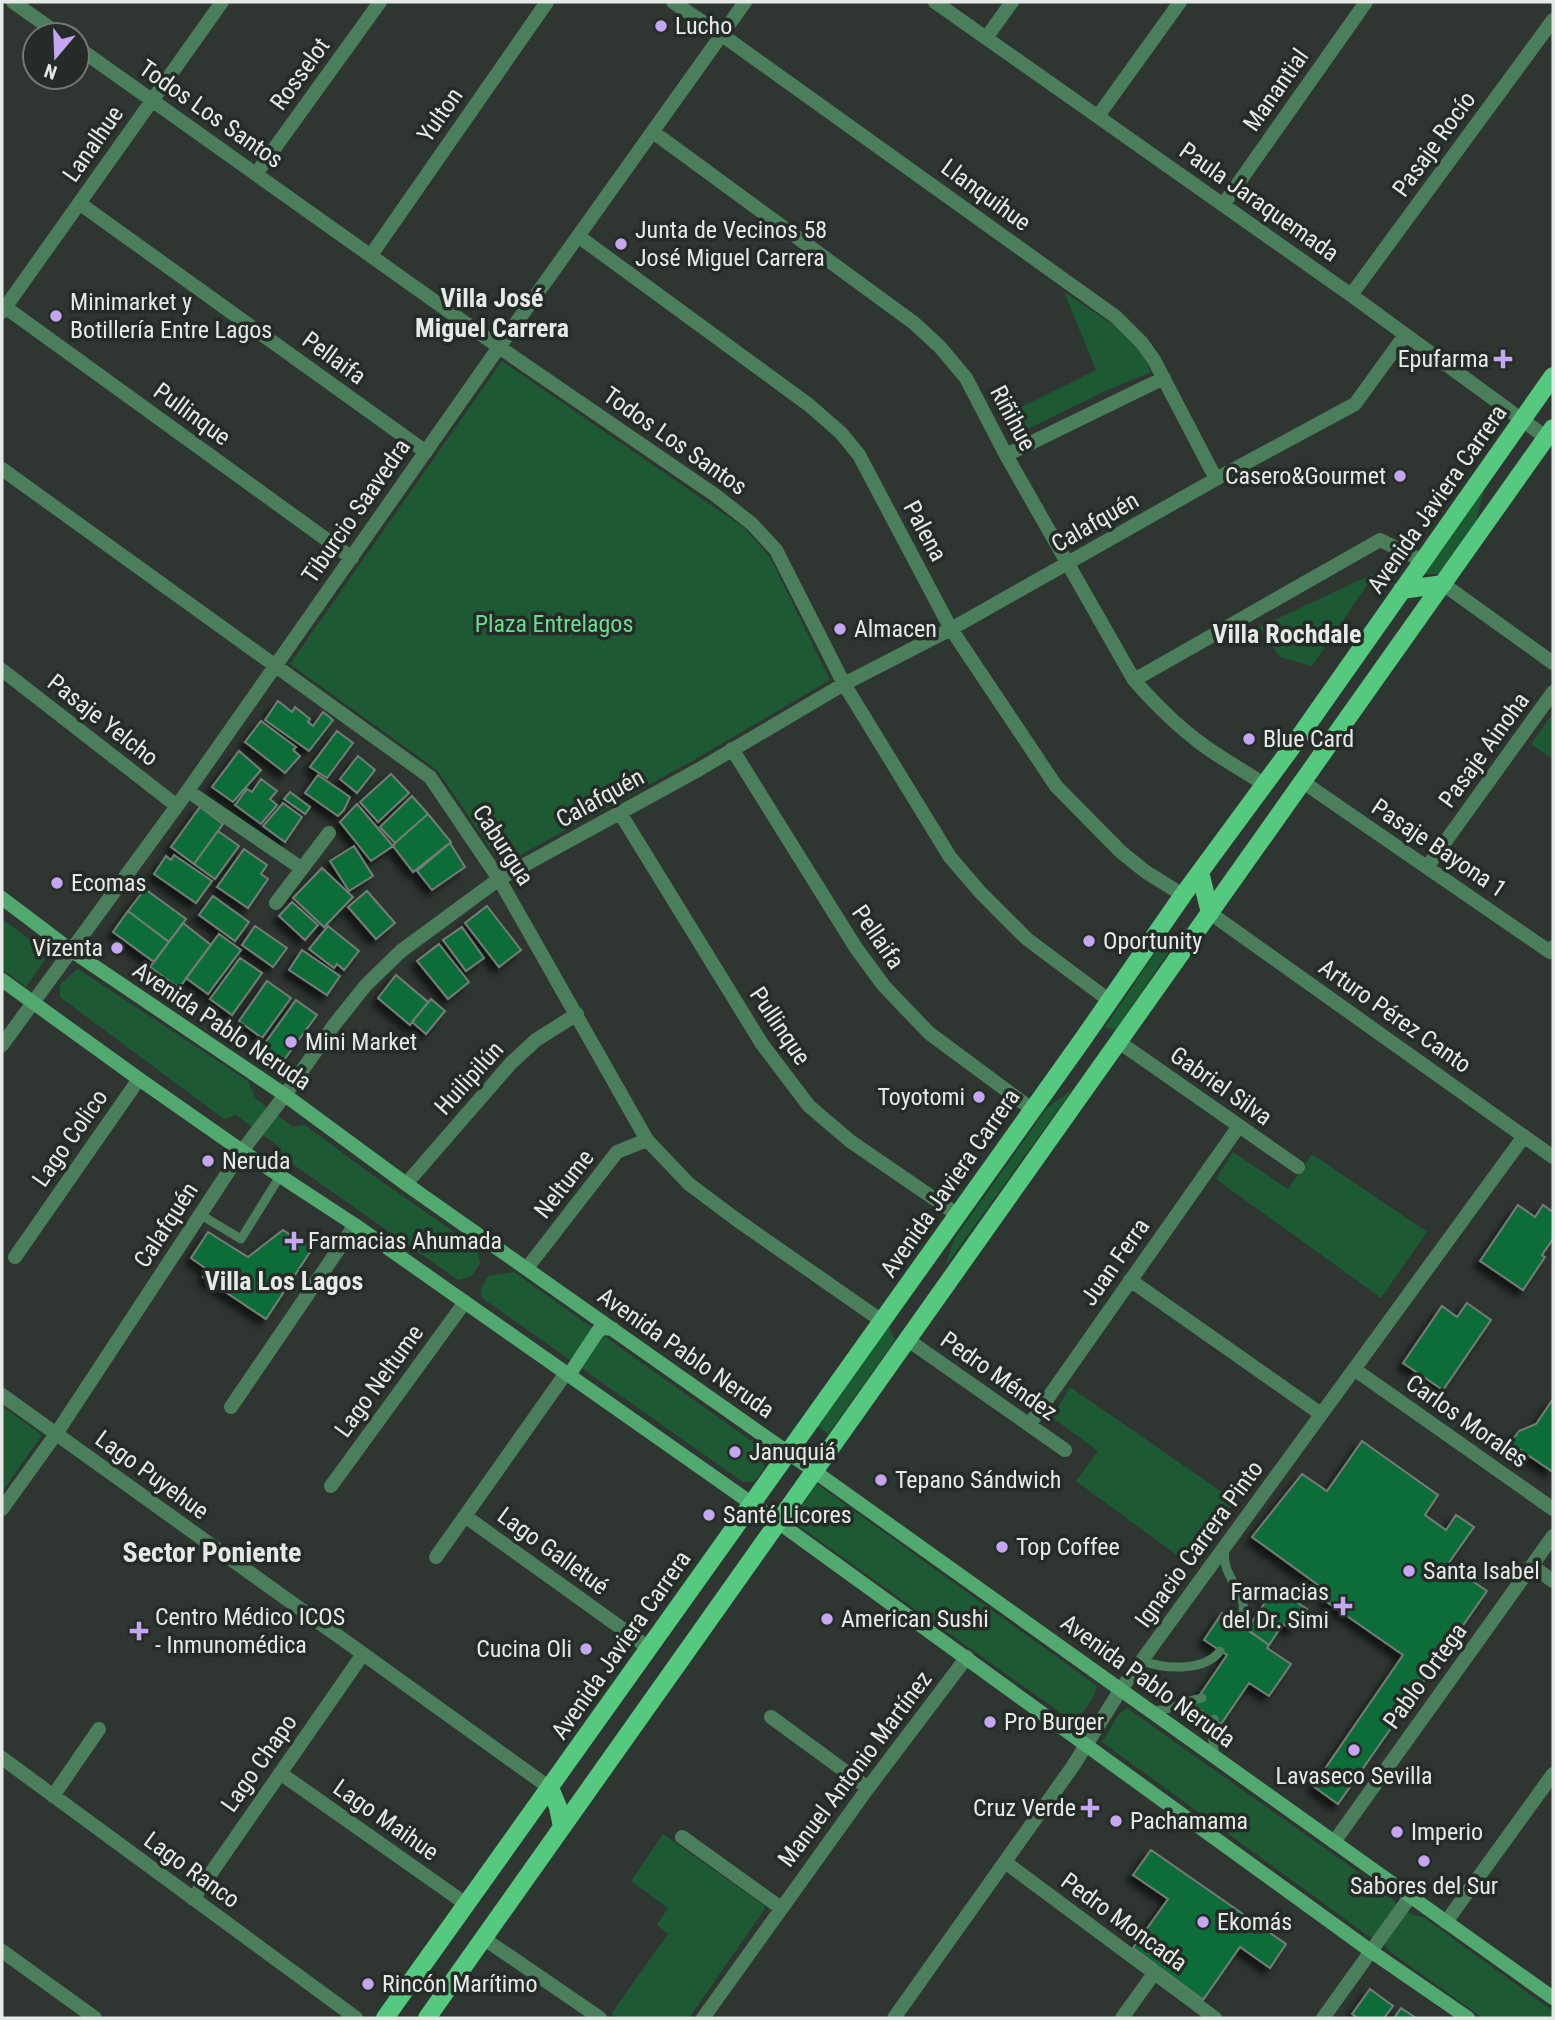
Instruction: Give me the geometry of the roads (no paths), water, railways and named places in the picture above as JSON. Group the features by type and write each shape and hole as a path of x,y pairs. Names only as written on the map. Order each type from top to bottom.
{"main road":[{"name":"Avenida Javiera Carrera","path":"385,2018 1033,1110 1182,895 1293,747 1553,376"},
{"path":"426,2018 1443,584 1551,436"},
{"path":"1402,590 1443,584"},
{"path":"1293,747 1303,782"},
{"path":"1200,872 1210,913"},
{"name":"Avenida Pablo Neruda","path":"2,898 72,951 285,1096 788,1452 1553,1998"},
{"path":"2,980 242,1152 355,1225 752,1503 1372,1952 1468,2018"},
{"path":"1083,1039 1119,1042"},
{"path":"887,1314 908,1340"},
{"path":"567,1374 598,1331 604,1328 613,1329"},
{"path":"550,1788 562,1827"}],"street":[{"path":"13,2 40,21"},
{"name":"Lanalhue","path":"4,310 222,2"},
{"name":"Rosselot","path":"256,174 380,2"},
{"name":"Yulton","path":"371,255 547,2"},
{"name":"Llanquihue","path":"673,2 1116,317 1142,343 1164,379 1216,479"},
{"name":"Tiburcio Saavedra","path":"2,1045 188,791 499,346 745,2"},
{"name":"Paula Jaraquemada","path":"935,2 1351,295 1523,421 1551,436"},
{"path":"986,38 1012,2"},
{"path":"1098,116 1180,2"},
{"name":"Manantial","path":"1223,205 1366,2"},
{"name":"Pasaje Rocío","path":"1351,295 1553,20"},
{"name":"Todos Los Santos","path":"91,57 499,346 715,495 752,524 776,550 844,684 950,858 1027,939 1110,1001"},
{"name":"Riñihue","path":"653,132 928,334 966,378 1006,455 1134,680 1180,726 1205,746 1264,784"},
{"name":"Pellaifa","path":"79,203 426,452"},
{"name":"Palena","path":"578,236 809,405 841,433 859,455 951,629 1056,786 1121,852 1182,895"},
{"name":"Pullinque","path":"4,310 352,558"},
{"name":"Calafquén","path":"2,1510 56,1434 242,1152 334,1025 366,985 401,951 499,879 621,813 844,684 951,629 1216,479 1355,404 1405,335"},
{"path":"1006,455 1164,379"},
{"name":"Caburgua","path":"2,469 430,777 499,879 647,1140 689,1184 737,1220 887,1314"},
{"path":"1134,680 1380,540 1423,561"},
{"path":"1443,584 1553,663"},
{"name":"Pasaje Yelcho","path":"2,670 177,806"},
{"name":"Pasaje Ainoha","path":"1427,867 1553,692"},
{"name":"Pellaifa","path":"732,750 856,948 884,986 929,1032 1033,1110"},
{"name":"Pasaje Bayona 1","path":"1303,782 1552,950"},
{"path":"188,791 302,868"},
{"name":"Pullinque","path":"621,813 762,1044 810,1106 850,1142 958,1215"},
{"path":"276,903 329,833"},
{"name":"Arturo Pérez Canto","path":"1210,913 1553,1157"},
{"name":"Huilipilún","path":"407,1184 511,1063 536,1041 577,1014"},
{"name":"Gabriel Silva","path":"1119,1042 1298,1167"},
{"name":"Lago Colico","path":"15,1257 139,1079"},
{"name":"Juan Ferra","path":"1029,1425 1239,1126"},
{"name":"Ignacio Carrera Pinto","path":"894,2018 1005,1863 1087,1744 1121,1689 1524,1136"},
{"name":"Neltume","path":"527,1268 617,1152 647,1140"},
{"path":"231,1407 355,1225"},
{"path":"1130,1280 1321,1415"},
{"name":"Lago Neltume","path":"331,1486 465,1302"},
{"name":"Pedro Méndez","path":"908,1340 1065,1450"},
{"name":"Carlos Morales","path":"1354,1369 1553,1509"},
{"path":"436,1558 567,1374"},
{"name":"Lago Puyehue","path":"2,1395 550,1788"},
{"name":"Lago Galletué","path":"465,1516 649,1648"},
{"name":"Pablo Ortega","path":"1334,1842 1553,1536"},
{"path":"1532,1566 1553,1581"},
{"name":"Lago Chapo","path":"193,1899 363,1654"},
{"name":"Manuel Antonio Martínez","path":"703,2018 868,1788 967,1657"},
{"path":"771,1717 868,1788"},
{"path":"53,1796 99,1729"},
{"name":"Lago Ranco","path":"2,1758 356,2018"},
{"name":"Lago Maihue","path":"280,1773 466,1904"},
{"path":"1446,1922 1553,1774"},
{"path":"682,1837 781,1908"},
{"name":"Pedro Moncada","path":"1005,1863 1215,2018"},
{"path":"1323,2018 1410,1897"},
{"path":"484,1938 600,2018"},
{"path":"2,1951 95,2018"},
{"path":"1122,2018 1155,1972"}],"lane":[{"path":"201,1215 241,1240 280,1176"},
{"path":"1226,1545 1224,1554 1227,1572 1243,1600 1243,1613 1238,1624"},
{"path":"1142,1661 1159,1667 1196,1665 1214,1658 1220,1651"},
{"path":"1151,1711 1166,1710 1186,1701 1202,1698"},
{"path":"1214,1719 1212,1735 1215,1757"}],"place":[{"name":"Lucho","path":"661,26"},
{"name":"Junta de Vecinos 58 José Miguel Carrera","path":"621,244"},
{"name":"Minimarket y Botillería Entre Lagos","path":"56,316"},
{"name":"Epufarma","path":"1503,359"},
{"name":"Casero&Gourmet","path":"1400,476"},
{"name":"Almacen","path":"840,629"},
{"name":"Blue Card","path":"1249,739"},
{"name":"Ecomas","path":"57,883"},
{"name":"Oportunity","path":"1089,941"},
{"name":"Vizenta","path":"117,948"},
{"name":"Mini Market","path":"291,1042"},
{"name":"Toyotomi","path":"979,1097"},
{"name":"Neruda","path":"208,1161"},
{"name":"Farmacias Ahumada","path":"294,1241"},
{"name":"Januquiá","path":"735,1452"},
{"name":"Tepano Sándwich","path":"881,1480"},
{"name":"Santé Licores","path":"709,1515"},
{"name":"Top Coffee","path":"1002,1547"},
{"name":"Santa Isabel","path":"1409,1571"},
{"name":"Farmacias del Dr. Simi","path":"1343,1606"},
{"name":"American Sushi","path":"827,1619"},
{"name":"Centro Médico ICOS - Inmunomédica","path":"139,1631"},
{"name":"Cucina Oli","path":"586,1649"},
{"name":"Pro Burger","path":"990,1722"},
{"name":"Lavaseco Sevilla","path":"1354,1750"},
{"name":"Cruz Verde","path":"1090,1808"},
{"name":"Pachamama","path":"1116,1821"},
{"name":"Imperio","path":"1397,1832"},
{"name":"Sabores del Sur","path":"1424,1861"},
{"name":"Ekomás","path":"1203,1922"},
{"name":"Rincón Marítimo","path":"368,1984"}],"district":[{"name":"Villa José Miguel Carrera","path":"492,313"},
{"name":"Villa Rochdale","path":"1287,634"},
{"name":"Villa Los Lagos","path":"284,1281"},
{"name":"Sector Poniente","path":"212,1552"}],"park label":[{"name":"Plaza Entrelagos","path":"554,624"}]}
